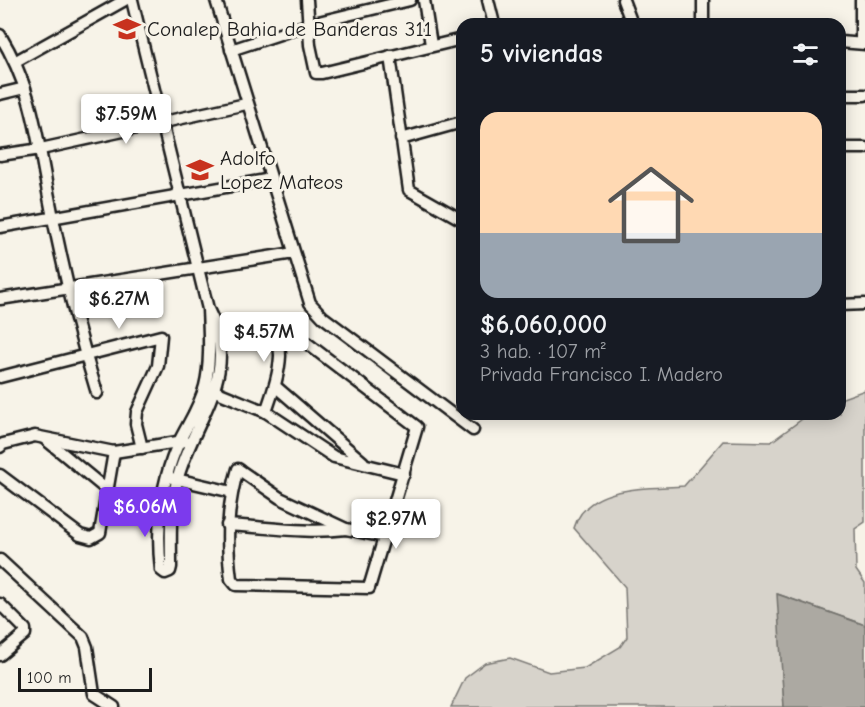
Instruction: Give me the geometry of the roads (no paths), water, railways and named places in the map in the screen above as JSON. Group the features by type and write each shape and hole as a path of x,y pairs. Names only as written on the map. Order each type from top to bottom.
{"street":[{"path":"16,61 125,0"},
{"path":"132,0 208,309 209,349 206,383 202,397 179,441 172,478 160,515 159,556 161,570 165,573 170,571 171,567 172,478 215,391 220,350 217,326 208,309"},
{"path":"216,0 246,104 307,295 323,317 456,417"},
{"path":"307,0 310,45 316,73 456,40"},
{"path":"231,50 310,24 411,0"},
{"path":"424,0 431,45"},
{"path":"488,0 492,18"},
{"path":"623,0 630,18"},
{"path":"703,0 703,18"},
{"path":"846,42 863,43 861,0"},
{"path":"0,35 16,61 33,108 68,289 97,393"},
{"path":"390,56 409,190 456,217"},
{"path":"0,94 25,88"},
{"path":"846,95 865,95"},
{"path":"0,155 41,149 246,104"},
{"path":"401,139 456,124"},
{"path":"846,148 865,148"},
{"path":"0,227 271,179"},
{"path":"0,299 294,253"},
{"path":"846,305 865,304"},
{"path":"266,412 275,386 280,357 278,332 280,325 283,325 332,360 417,427 404,474 385,537 369,588 236,585 231,579 227,525 238,469 280,498 346,529 385,537"},
{"path":"0,377 161,336 158,366 137,412 136,424 142,448"},
{"path":"275,386 363,463"},
{"path":"215,391 266,412 334,457 404,474"},
{"path":"460,420 473,430"},
{"path":"0,447 24,438 42,437 81,447 114,452 192,440"},
{"path":"42,437 107,490"},
{"path":"0,475 80,535 91,538 100,533 114,452"},
{"path":"172,478 232,492"},
{"path":"227,525 320,533 346,529"},
{"path":"0,560 82,637 87,647 96,707"},
{"path":"0,603 25,629 25,634 0,655"},
{"path":"94,694 114,707"}],"place":[{"name":"Conalep Bahia de Banderas 311","path":"127,29"},
{"name":"Adolfo Lopez Mateos","path":"200,170"}]}
